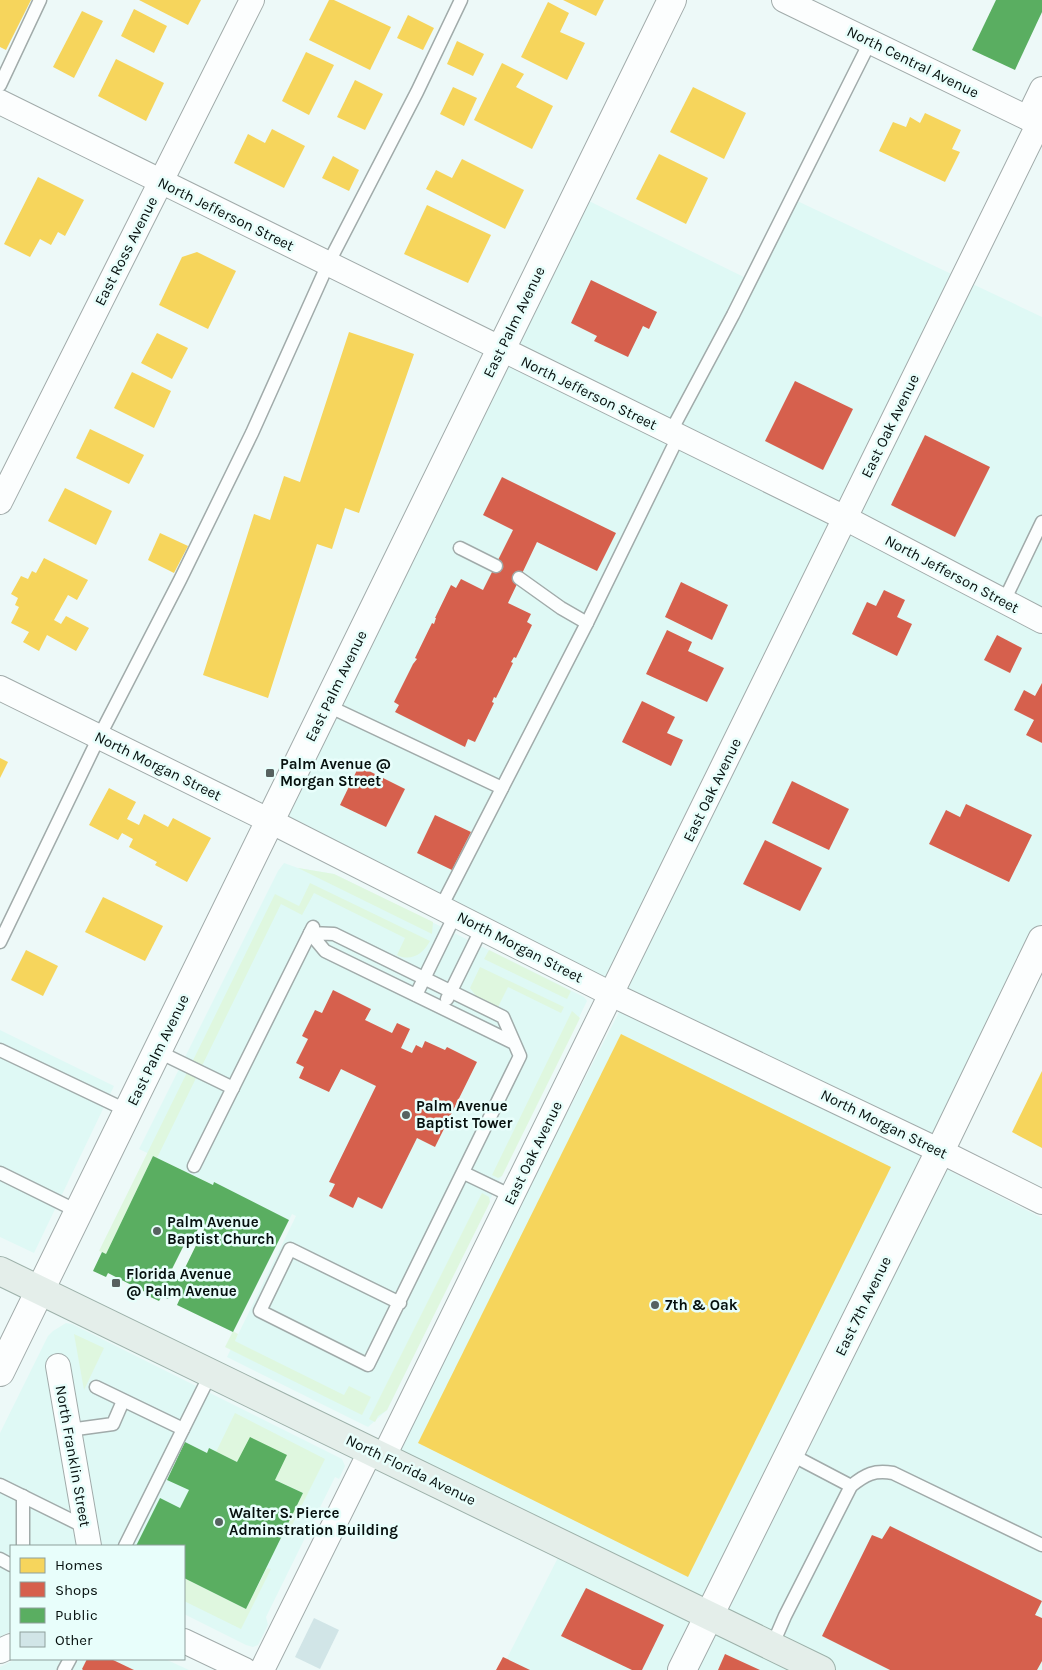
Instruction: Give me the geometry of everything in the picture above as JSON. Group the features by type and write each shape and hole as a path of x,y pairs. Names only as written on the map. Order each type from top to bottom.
{"main road":[{"name":"North Florida Avenue","path":"0,1271 821,1670"}],"street":[{"name":"East Ross Avenue","path":"0,502 252,0"},
{"name":"East Palm Avenue","path":"0,1372 672,0"},
{"name":"North Central Avenue","path":"784,0 1036,122"},
{"name":"East Oak Avenue","path":"262,1670 512,1196 612,994 1036,122 1042,89"},
{"name":"North Jefferson Street","path":"0,102 845,518 1042,621"},
{"name":"North Morgan Street","path":"0,688 270,821 612,994 1042,1202"},
{"name":"East 7th Avenue","path":"682,1670 940,1151 1042,940"},
{"name":"North Franklin Street","path":"58,1366 87,1536"},
{"path":"185,1641 245,1670"}],"lane":[{"path":"0,86 40,0"},
{"path":"0,942 99,737 180,580 252,433 328,264 409,108 461,0"},
{"path":"416,995 424,979 448,911 502,788 587,623 674,435 870,42"},
{"path":"1004,601 1042,522"},
{"path":"460,548 496,566"},
{"path":"519,578 561,608 587,623"},
{"path":"326,706 502,788"},
{"path":"442,1008 482,928"},
{"path":"312,930 334,934 503,1017 520,1056 400,1303 368,1365 260,1311 290,1249 400,1303"},
{"path":"312,930 326,951 514,1042"},
{"path":"194,1166 312,930"},
{"path":"0,1050 128,1111"},
{"path":"157,1051 233,1088"},
{"path":"464,1172 512,1196"},
{"path":"0,1173 79,1212"},
{"path":"125,1545 211,1372"},
{"path":"96,1387 183,1429"},
{"path":"69,1430 113,1424 124,1401"},
{"path":"790,1454 851,1486"},
{"path":"772,1646 785,1616 851,1486 863,1476 879,1471 893,1473 1042,1545"},
{"path":"0,1485 23,1496 87,1536"},
{"path":"23,1496 23,1545"}],"shaded area":[{"path":"791,198 1042,317 1042,922 925,1158 1042,1218 1042,1670 501,1670 571,1532 393,1450 630,991 279,823 589,201 754,282"},
{"path":"284,863 298,868 334,874 584,997 587,1001 387,1410 368,1427 227,1357 296,1216 292,1214 289,1220 139,1149 278,871"},
{"path":"298,868 334,874 433,922 432,934"},
{"path":"310,883 430,941 424,950 416,956 402,957 397,955 405,938 314,893 302,915 281,904 157,1158 153,1156 106,1254 99,1251 275,894 299,906"},
{"path":"489,950 571,991 567,999 484,959"},
{"path":"480,967 564,1007 561,1013 508,987 498,1007 476,996 470,988"},
{"path":"572,1011 580,1018 502,1176 498,1178 492,1175"},
{"path":"0,1030 114,1086 34,1253 0,1237"},
{"path":"482,1193 489,1197 490,1202 387,1410 378,1416 375,1422 369,1419"},
{"path":"66,1323 72,1324 342,1459 345,1466 339,1479 335,1477 266,1617 268,1625 258,1645 253,1647 246,1645 185,1614 185,1545 10,1545 10,1632 0,1637 0,1433 48,1336"},
{"path":"233,1331 238,1334 235,1341 344,1395 349,1386 371,1397 362,1415 225,1347"},
{"path":"74,1334 104,1348 84,1390"},
{"path":"235,1413 325,1459 286,1537 282,1535 303,1493 216,1452"},
{"path":"267,1568 271,1569 241,1629 185,1601 185,1578 246,1609"},
{"path":"14,1660 167,1660 189,1670 0,1670 0,1667"}],"building: Homes":[{"path":"0,0 31,0 6,50 0,47"},
{"path":"139,0 201,0 188,25"},
{"path":"329,0 334,0 391,27 370,70 309,40"},
{"path":"563,0 604,0 596,16"},
{"path":"548,2 569,13 560,32 585,43 567,80 521,57"},
{"path":"134,9 167,26 154,53 121,36"},
{"path":"82,11 103,21 74,78 53,67"},
{"path":"408,15 434,28 423,50 397,38"},
{"path":"457,41 484,54 473,76 447,64"},
{"path":"306,52 334,65 309,115 282,101"},
{"path":"116,59 164,83 146,121 98,96"},
{"path":"502,63 524,74 516,87 553,106 532,149 474,120"},
{"path":"355,80 383,94 365,130 337,117"},
{"path":"453,87 477,98 464,126 440,114"},
{"path":"693,87 746,113 724,159 670,132"},
{"path":"925,113 961,130 952,149 960,152 945,182 879,151 893,122 906,127 910,117 920,123"},
{"path":"272,129 305,146 284,188 234,163 248,134 265,143"},
{"path":"659,154 708,178 686,224 636,199"},
{"path":"333,156 359,170 349,191 322,178"},
{"path":"462,159 524,190 505,229 426,189 436,170 452,178"},
{"path":"38,177 84,200 65,236 58,232 51,245 40,239 30,257 4,244"},
{"path":"427,205 491,235 468,283 404,254"},
{"path":"197,252 236,271 208,329 159,305 182,257"},
{"path":"349,332 414,354 359,513 345,508 332,549 317,544 268,698 203,675 254,514 270,520 284,476 300,482"},
{"path":"157,333 188,348 172,379 141,363"},
{"path":"132,372 171,391 154,428 114,408"},
{"path":"90,429 144,455 129,484 76,458"},
{"path":"65,488 112,511 96,545 48,521"},
{"path":"160,533 188,546 174,573 148,560"},
{"path":"44,558 88,580 77,600 68,595 54,620 61,624 66,616 89,628 76,651 47,635 39,651 23,642 29,632 11,623 19,607 15,605 18,598 11,594 21,576 28,579 32,571 36,573"},
{"path":"0,758 8,762 0,778"},
{"path":"109,788 136,802 127,819 139,825 144,814 168,827 173,818 211,838 187,882 155,865 157,862 129,847 133,839 122,833 118,840 89,825"},
{"path":"103,897 163,926 145,961 85,932"},
{"path":"26,950 58,966 43,996 11,980"},
{"name":"7th & Oak","path":"621,1034 891,1167 688,1577 418,1443"},
{"path":"1042,1071 1042,1148 1012,1132"}],"building: Shops":[{"path":"591,280 657,312 649,329 643,326 628,357 594,341 597,336 571,323"},
{"path":"795,381 853,409 823,470 765,441"},
{"path":"925,435 990,467 955,537 891,505"},
{"path":"502,477 616,533 597,571 537,542 508,603 531,614 527,622 532,625 516,658 514,657 511,662 513,663 496,698 494,697 492,702 494,703 475,742 468,739 465,747 395,712 399,705 394,702 417,659 415,658 432,623 434,624 451,585 456,588 461,579 483,590 513,530 483,515"},
{"path":"681,582 728,605 712,640 665,617"},
{"path":"884,590 905,600 897,617 912,624 897,656 852,634 867,602 876,606"},
{"path":"667,630 692,642 688,651 724,668 707,702 646,674"},
{"path":"997,635 1022,648 1010,673 984,660"},
{"path":"1042,683 1042,743 1026,735 1034,720 1014,710 1024,690 1035,696"},
{"path":"642,701 675,717 667,733 683,740 671,766 622,742"},
{"path":"359,766 405,789 386,827 340,805"},
{"path":"792,781 849,809 829,850 772,823"},
{"path":"966,804 1032,835 1009,882 929,844 946,810 960,817"},
{"path":"435,815 471,832 452,870 417,853"},
{"path":"765,840 822,868 800,911 743,884"},
{"name":"Palm Avenue Baptist Tower","path":"333,990 371,1009 365,1020 392,1033 397,1023 410,1029 401,1048 412,1053 416,1045 422,1048 425,1041 445,1050 447,1047 477,1062 435,1147 417,1138 382,1209 358,1197 353,1208 329,1196 335,1184 329,1182 376,1086 341,1069 329,1092 299,1078 304,1067 296,1063 308,1039 302,1036 315,1010 322,1013"},
{"path":"890,1526 1042,1601 1035,1615 1042,1618 1042,1661 1037,1670 890,1670 822,1636 872,1535 882,1539"},
{"path":"586,1588 664,1625 642,1670 632,1670 561,1636"},
{"path":"725,1654 760,1670 718,1670"},
{"path":"503,1657 530,1670 496,1670"},
{"path":"86,1660 113,1660 134,1670 83,1670"}],"building: Public":[{"path":"996,0 1042,0 1042,12 1015,70 972,50"},
{"path":"153,1156 213,1185 214,1182 289,1220 233,1332 177,1305 182,1294 172,1290 168,1299 162,1296 159,1301 108,1273 106,1277 93,1271 102,1252 106,1254","holes":["201,1223 206,1225 179,1280 169,1275 187,1239 192,1241"]},
{"name":"Walter S. Pierce Adminstration Building","path":"250,1437 287,1455 275,1480 303,1493 246,1609 185,1578 185,1545 136,1545 160,1498 180,1508 189,1490 167,1480 185,1442 207,1453 209,1448 237,1462"}],"building: Other":[{"path":"314,1618 339,1630 320,1669 295,1657"}],"place":[{"name":"Palm Avenue @ Morgan Street","path":"270,773"},
{"name":"Palm Avenue Baptist Tower","path":"406,1115"},
{"name":"Palm Avenue Baptist Church","path":"157,1231"},
{"name":"Florida Avenue @ Palm Avenue","path":"116,1283"},
{"name":"7th & Oak","path":"655,1305"},
{"name":"Walter S. Pierce Adminstration Building","path":"219,1522"}]}
